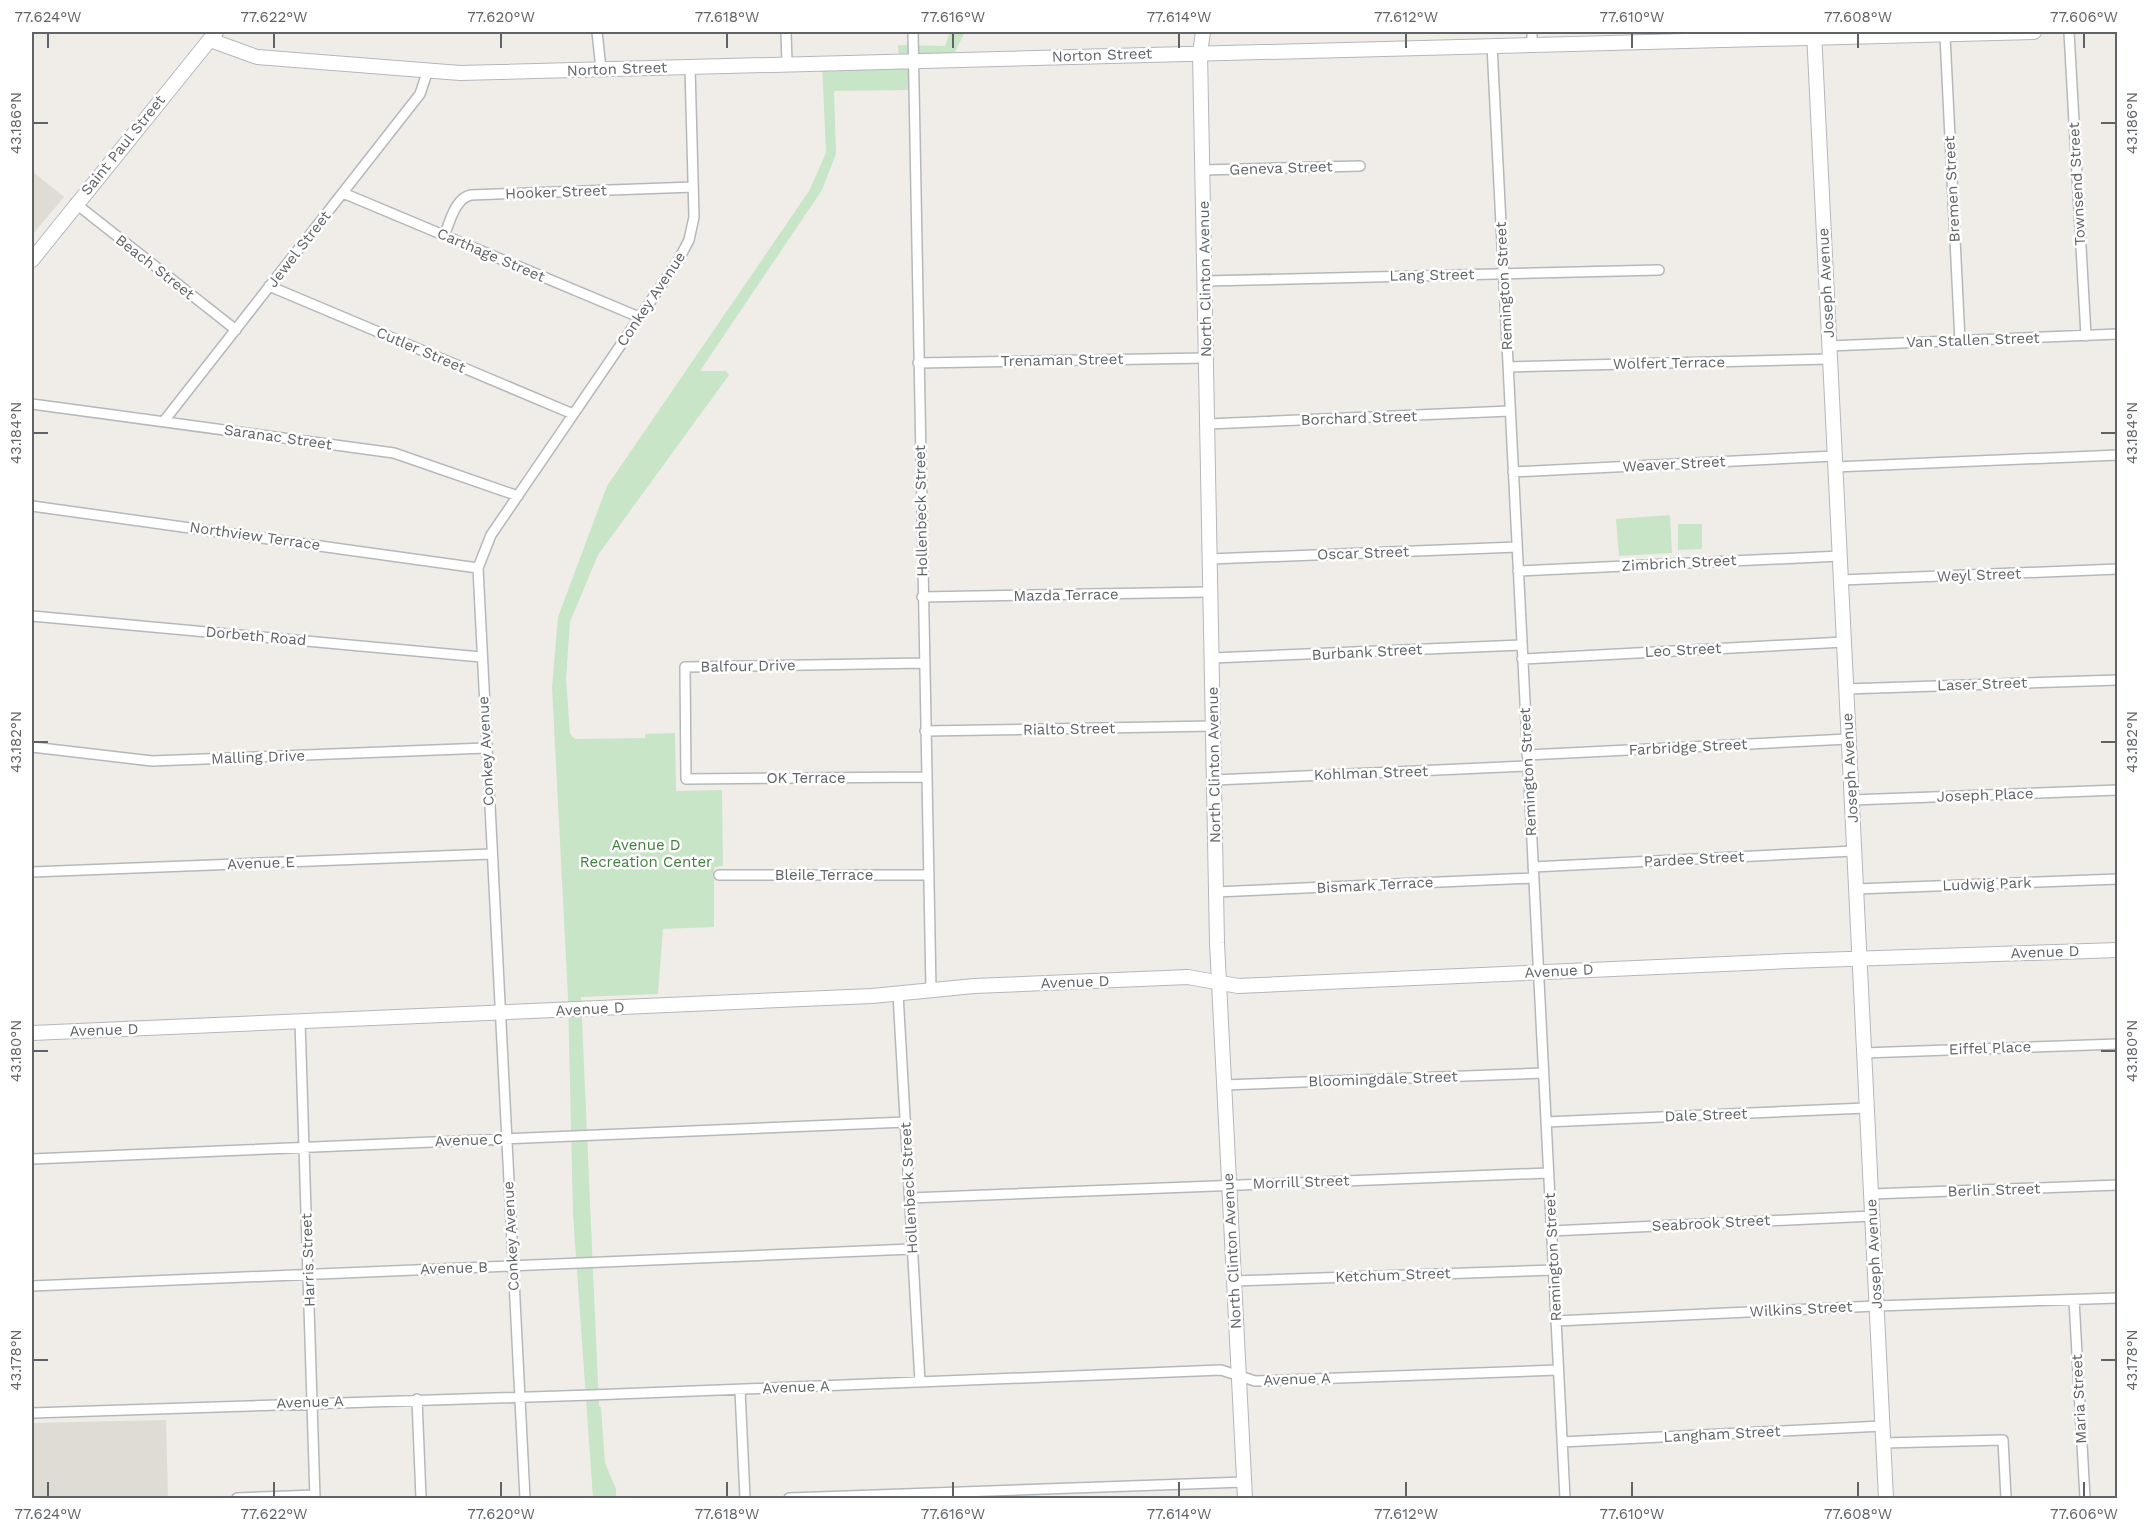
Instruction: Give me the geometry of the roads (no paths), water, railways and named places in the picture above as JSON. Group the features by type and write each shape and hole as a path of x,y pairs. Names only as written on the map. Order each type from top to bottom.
{"street":[{"path":"597,32 601,69"},
{"path":"786,32 787,63"},
{"name":"Hollenbeck Street","path":"913,32 931,990"},
{"name":"North Clinton Avenue","path":"1203,32 1200,53 1216,892 1245,1498"},
{"name":"Norton Street","path":"210,34 257,57 427,73 1492,45 1532,38 2034,32"},
{"name":"Townsend Street","path":"2068,32 2086,336"},
{"name":"Saint Paul Street","path":"32,260 210,34"},
{"name":"Bremen Street","path":"1941,34 1960,341"},
{"name":"Joseph Avenue","path":"1814,35 1886,1498"},
{"name":"Remington Street","path":"1492,45 1565,1498"},
{"name":"Conkey Avenue","path":"525,1498 478,568 491,535 689,240 694,217 690,67"},
{"name":"Jewel Street","path":"164,422 420,94 427,73"},
{"name":"Geneva Street","path":"1202,170 1360,166"},
{"name":"Hooker Street","path":"444,236 460,200 471,195 693,188"},
{"name":"Carthage Street","path":"343,193 639,316"},
{"name":"Beach Street","path":"75,203 236,330"},
{"name":"Lang Street","path":"1205,280 1659,270"},
{"name":"Cutler Street","path":"269,286 573,414"},
{"name":"Van Stallen Street","path":"1829,352 1960,341 2118,334"},
{"name":"Wolfert Terrace","path":"1508,367 1829,352"},
{"name":"Trenaman Street","path":"918,363 1206,358"},
{"name":"Saranac Street","path":"32,404 394,453 518,496"},
{"name":"Borchard Street","path":"1208,424 1510,411"},
{"name":"Weaver Street","path":"1513,472 1835,461 2118,456"},
{"name":"Northview Terrace","path":"32,506 478,568"},
{"name":"Oscar Street","path":"1210,559 1517,548"},
{"name":"Zimbrich Street","path":"1518,571 1840,556"},
{"name":"Weyl Street","path":"1841,580 2118,569"},
{"name":"Mazda Terrace","path":"922,597 1210,592"},
{"name":"Dorbeth Road","path":"32,616 481,657"},
{"name":"Leo Street","path":"1522,658 1844,642"},
{"name":"Burbank Street","path":"1212,658 1522,645"},
{"name":"Balfour Drive","path":"686,779 685,667 924,663"},
{"name":"Laser Street","path":"1846,690 2118,680"},
{"name":"Rialto Street","path":"925,731 1213,726"},
{"name":"Farbridge Street","path":"1527,755 1848,739"},
{"name":"Malling Drive","path":"32,747 152,761 486,748"},
{"name":"Kohlman Street","path":"1214,780 1528,766"},
{"name":"OK Terrace","path":"686,779 926,777"},
{"name":"Joseph Place","path":"1851,800 2118,790"},
{"name":"Pardee Street","path":"1533,867 1854,851"},
{"name":"Avenue E","path":"32,872 491,854"},
{"name":"Bleile Terrace","path":"719,875 928,875"},
{"name":"Bismark Terrace","path":"1216,892 1533,878"},
{"name":"Ludwig Park","path":"1856,890 2118,879"},
{"name":"Avenue D","path":"32,1033 898,994 931,990 1188,977 1238,986 1859,958 2118,950"},
{"name":"Hollenbeck Street","path":"898,994 920,1382"},
{"name":"Harris Street","path":"300,1021 315,1497"},
{"name":"Eiffel Place","path":"1863,1053 2118,1044"},
{"name":"Bloomingdale Street","path":"1224,1085 1543,1073"},
{"name":"Dale Street","path":"1546,1122 1866,1108"},
{"name":"Avenue C","path":"32,1159 906,1122"},
{"name":"Morrill Street","path":"910,1197 1548,1173"},
{"name":"Berlin Street","path":"1871,1194 2118,1185"},
{"name":"Seabrook Street","path":"1551,1231 1872,1216"},
{"name":"Avenue B","path":"32,1286 912,1249"},
{"name":"Ketchum Street","path":"1233,1281 1553,1270"},
{"name":"Wilkins Street","path":"1556,1321 1876,1306 2118,1298"},
{"name":"Maria Street","path":"2074,1300 2085,1498"},
{"name":"Avenue A","path":"32,1413 312,1402 740,1390 1221,1370 1256,1380 1558,1370"},
{"path":"740,1390 745,1498"},
{"path":"417,1399 422,1498"},
{"name":"Langham Street","path":"1562,1442 1882,1426"},
{"path":"1883,1443 2003,1440 2006,1498"},
{"path":"789,1498 886,1497 1244,1482"},
{"path":"237,1498 315,1497"}],"park label":[{"name":"Avenue D Recreation Center","path":"646,854"}]}
